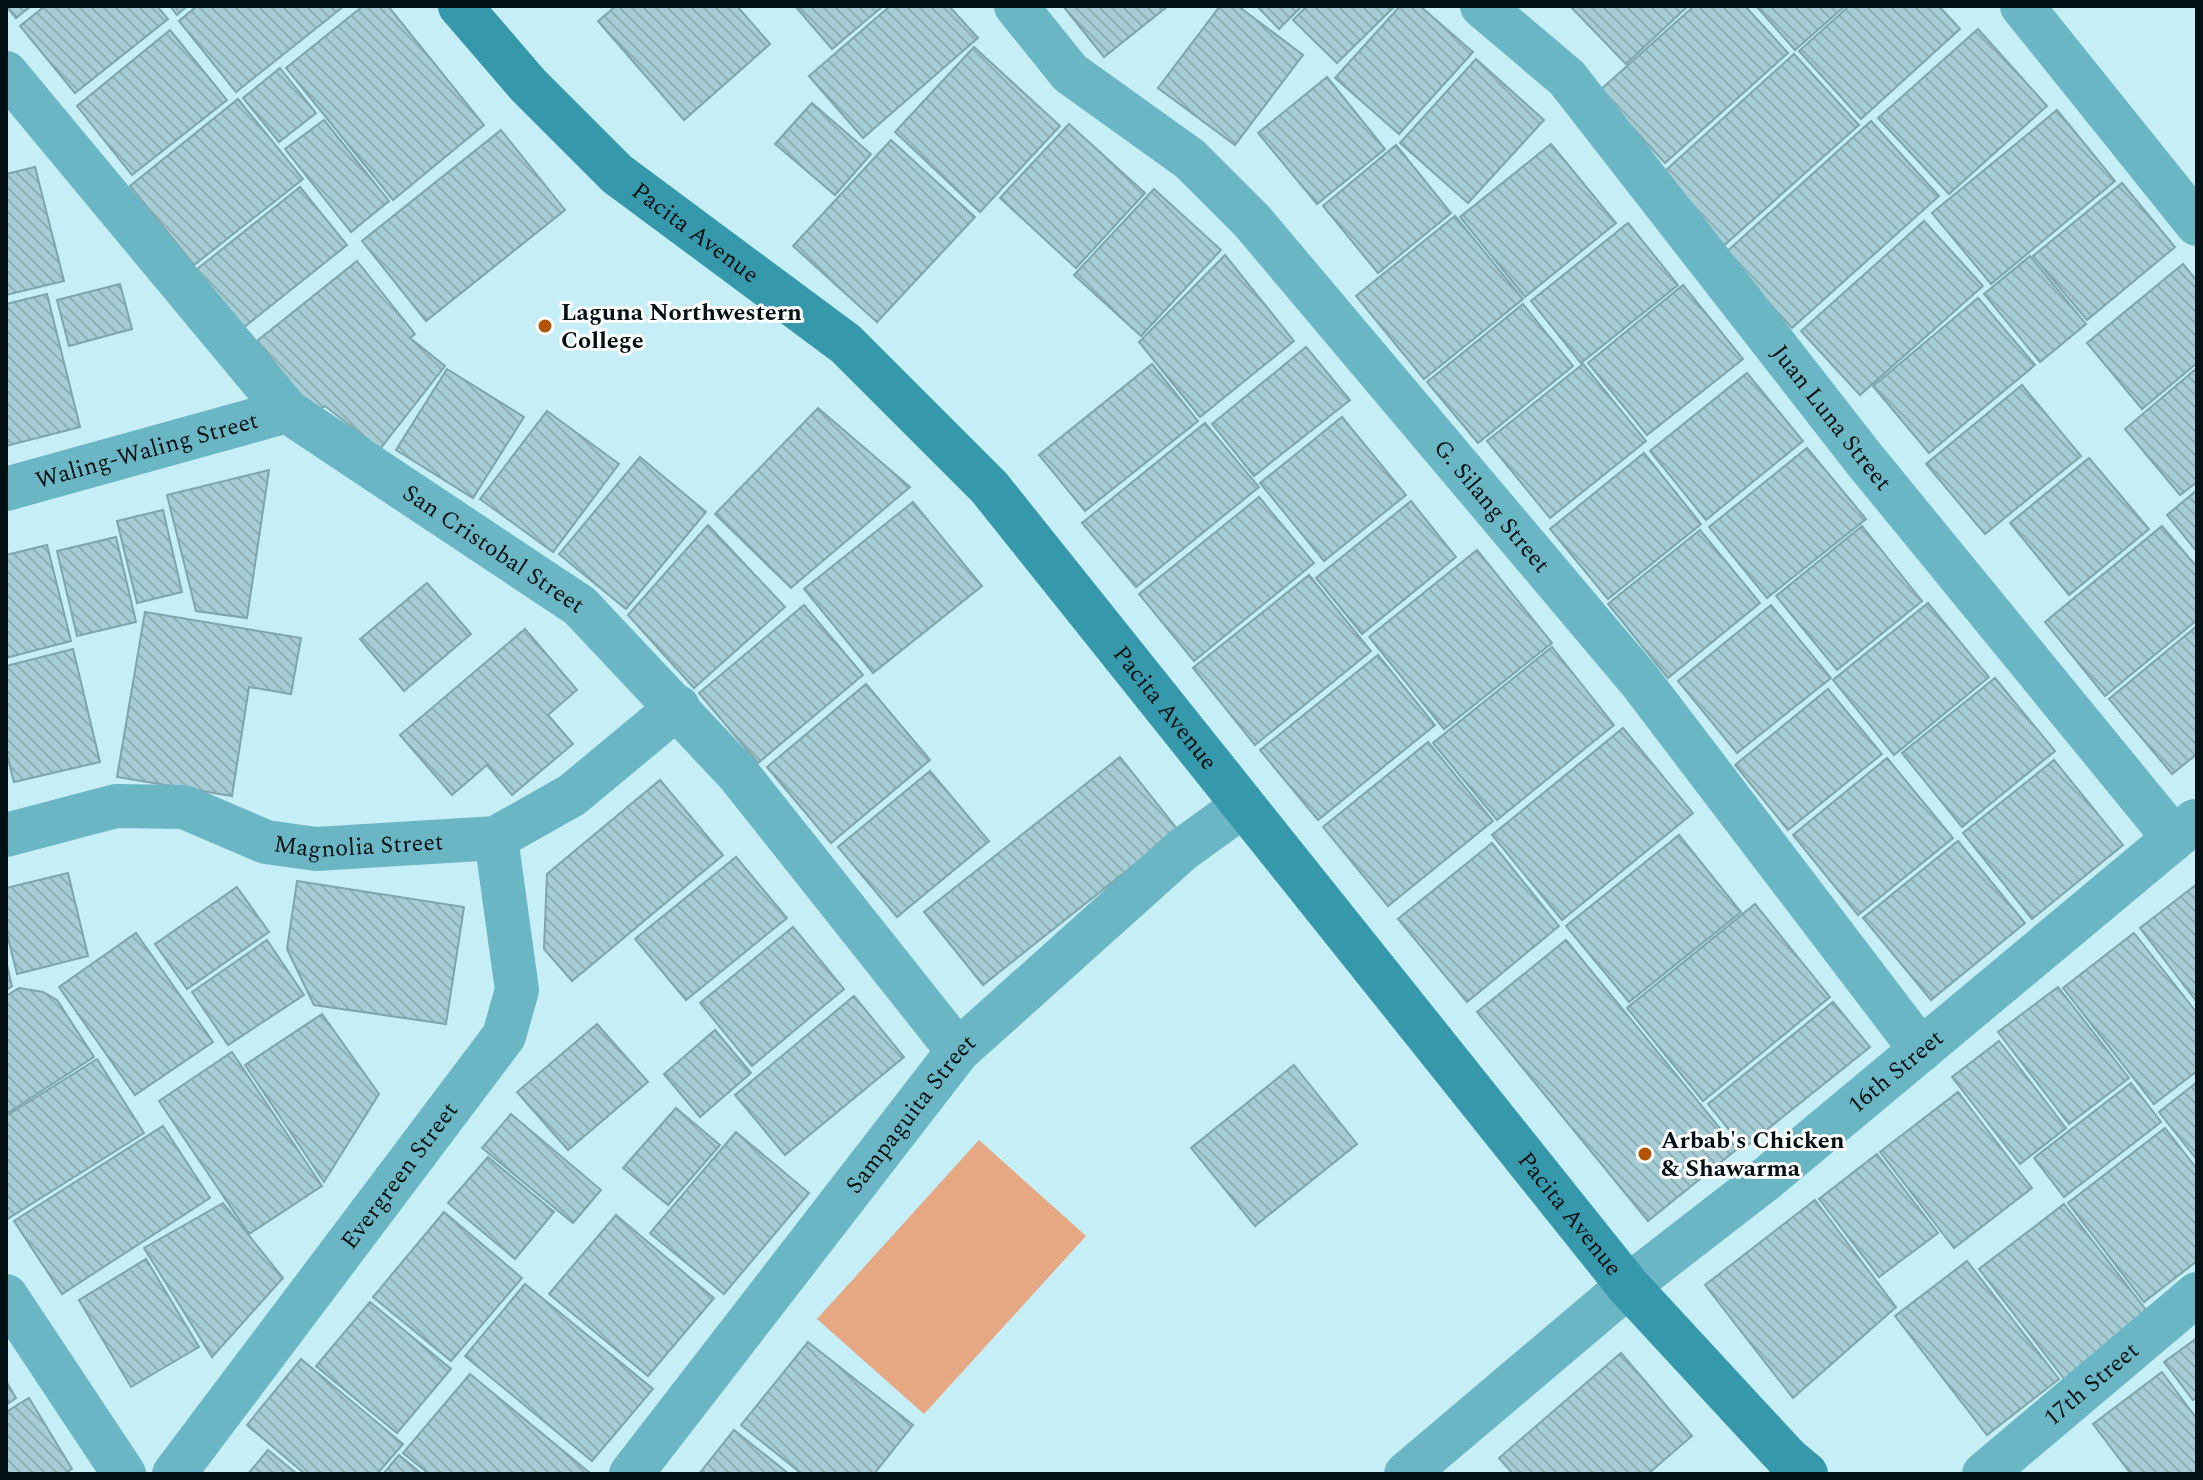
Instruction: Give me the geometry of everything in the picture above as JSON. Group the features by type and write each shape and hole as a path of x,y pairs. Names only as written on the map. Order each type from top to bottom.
{"main road":[{"name":"Pacita Avenue","path":"460,6 528,85 617,174 846,344 989,487 1628,1286 1788,1459 1806,1474"}],"street":[{"name":"G. Silang Street","path":"1016,6 1070,73 1190,159 1252,221 1640,681 1921,1050"},
{"name":"Juan Luna Street","path":"1482,6 1567,78 1864,459 2186,829"},
{"path":"2022,6 2197,224"},
{"name":"San Cristobal Street","path":"14,94 287,411 580,606 738,774 958,1051"},
{"name":"Waling-Waling Street","path":"6,489 287,411"},
{"name":"Magnolia Street","path":"6,835 116,806 184,807 266,842 316,849 496,838 572,795 678,707"},
{"name":"Sampaguita Street","path":"631,1474 958,1051 1182,850 1243,806"},
{"name":"16th Street","path":"1406,1474 1628,1286 1766,1179 2186,829"},
{"name":"Evergreen Street","path":"174,1474 504,1036 517,990 496,838"},
{"name":"17th Street","path":"1984,1474 2197,1294"},
{"path":"6,1296 124,1474"}],"shaded area":[{"path":"979,1140 1086,1236 924,1414 817,1319"}],"building":[{"path":"6,6 31,6 16,18"},
{"path":"45,6 157,6 168,19 75,93 20,26"},
{"path":"170,6 187,6 177,15"},
{"path":"197,6 344,6 236,92 179,21"},
{"path":"363,6 388,6 484,125 393,200 286,68"},
{"path":"616,6 737,6 770,44 684,120 598,21"},
{"path":"795,6 883,6 832,49"},
{"path":"890,6 949,6 978,38 863,138 809,76"},
{"path":"1063,6 1168,6 1104,57"},
{"path":"1220,6 1238,6 1303,55 1235,145 1158,88"},
{"path":"1257,6 1302,6 1279,29"},
{"path":"1307,6 1395,6 1337,63 1293,20"},
{"path":"1400,6 1420,6 1473,52 1399,134 1335,78"},
{"path":"1570,6 1688,6 1626,64"},
{"path":"1694,6 1745,6 1788,53 1665,163 1599,91"},
{"path":"1756,6 1845,6 1795,50"},
{"path":"1849,6 1939,6 1960,29 1861,119 1799,51"},
{"path":"1978,29 2047,106 1949,194 1878,118"},
{"path":"170,30 227,100 132,175 77,106"},
{"path":"974,47 1060,126 980,212 895,132"},
{"path":"1794,54 1859,125 1719,250 1655,180"},
{"path":"1476,59 1544,120 1468,203 1400,143"},
{"path":"280,68 316,113 279,142 243,98"},
{"path":"1327,77 1385,149 1317,204 1258,133"},
{"path":"238,99 303,179 194,265 130,186"},
{"path":"812,103 871,154 835,195 775,144"},
{"path":"2057,110 2115,181 1991,284 1932,213"},
{"path":"324,120 389,201 351,232 285,149"},
{"path":"1871,121 1939,196 1792,328 1724,254"},
{"path":"1069,124 1145,193 1076,268 1000,198"},
{"path":"501,130 565,210 426,321 362,241"},
{"path":"891,140 975,217 877,322 793,246"},
{"path":"1551,144 1616,223 1525,297 1460,217"},
{"path":"1396,145 1451,213 1378,273 1323,206"},
{"path":"35,167 64,281 6,295 6,174"},
{"path":"2122,183 2175,247 2087,320 2033,256"},
{"path":"300,187 347,245 243,328 196,270"},
{"path":"1154,189 1221,250 1141,336 1074,275"},
{"path":"1455,216 1523,299 1424,379 1356,296"},
{"path":"1924,221 1983,286 1860,395 1801,331"},
{"path":"1628,223 1678,285 1581,363 1531,301"},
{"path":"1225,255 1294,341 1200,417 1139,342"},
{"path":"2030,256 2086,324 2040,362 1984,294"},
{"path":"357,261 415,334 410,338 445,366 380,449 325,406 315,413 257,341"},
{"path":"2183,264 2197,281 2197,363 2142,409 2087,343"},
{"path":"120,284 132,329 69,346 57,300"},
{"path":"1683,285 1743,359 1647,435 1588,363"},
{"path":"47,294 80,427 6,446 6,304"},
{"path":"1978,298 2035,365 1929,453 1873,386"},
{"path":"1523,304 1573,366 1478,443 1427,382"},
{"path":"1306,347 1350,400 1254,476 1212,424"},
{"path":"1152,364 1198,421 1085,511 1039,455"},
{"path":"1583,364 1646,441 1550,518 1487,441"},
{"path":"2197,368 2197,482 2180,495 2125,429"},
{"path":"447,369 524,417 473,498 396,450"},
{"path":"1747,373 1803,441 1706,520 1650,451"},
{"path":"2022,385 2081,456 1985,534 1926,464"},
{"path":"818,408 910,487 791,588 715,514"},
{"path":"547,411 619,464 553,552 480,499"},
{"path":"1342,417 1406,495 1324,561 1260,483"},
{"path":"1205,423 1259,487 1136,587 1082,523"},
{"path":"1807,448 1866,519 1767,598 1709,527"},
{"path":"1644,453 1701,524 1608,599 1550,529"},
{"path":"640,457 706,512 626,609 559,554"},
{"path":"2089,458 2149,529 2069,595 2010,523"},
{"path":"269,470 247,618 196,611 167,495"},
{"path":"2197,490 2197,552 2167,515"},
{"path":"1259,497 1314,563 1194,661 1139,594"},
{"path":"1411,501 1456,557 1362,634 1316,578"},
{"path":"913,502 982,586 873,673 804,589"},
{"path":"163,510 182,592 137,603 117,521"},
{"path":"708,525 785,607 694,688 628,615"},
{"path":"1862,526 1922,601 1837,670 1776,596"},
{"path":"2162,526 2197,567 2197,620 2105,696 2045,622"},
{"path":"1700,530 1760,603 1668,678 1608,604"},
{"path":"116,537 136,622 77,636 57,551"},
{"path":"47,545 71,641 6,658 6,555"},
{"path":"1477,550 1552,643 1444,729 1369,637"},
{"path":"1309,575 1371,651 1255,745 1193,668"},
{"path":"427,583 471,634 404,691 360,639"},
{"path":"1928,603 1989,677 1894,755 1833,680"},
{"path":"804,605 863,675 758,763 699,693"},
{"path":"1771,605 1831,678 1737,753 1678,681"},
{"path":"145,612 301,638 291,694 249,687 232,796 117,777"},
{"path":"2197,626 2197,754 2172,774 2109,699"},
{"path":"525,629 577,690 548,715 573,744 512,795 487,765 452,795 400,735"},
{"path":"1552,647 1614,725 1497,820 1433,743"},
{"path":"73,649 100,762 14,782 6,751 6,666"},
{"path":"1378,655 1435,725 1318,820 1260,750"},
{"path":"1995,678 2055,751 1962,827 1902,753"},
{"path":"866,684 930,760 831,843 767,767"},
{"path":"1828,689 1882,754 1788,830 1735,765"},
{"path":"1623,728 1693,813 1562,920 1492,835"},
{"path":"1428,742 1493,821 1388,906 1323,827"},
{"path":"1120,757 1178,830 983,985 924,912"},
{"path":"1887,758 1953,838 1858,915 1793,835"},
{"path":"2054,760 2123,845 2032,919 1963,833"},
{"path":"930,771 989,841 897,917 838,847"},
{"path":"660,780 723,855 572,981 544,949 547,874"},
{"path":"1679,835 1741,912 1629,1002 1566,926"},
{"path":"1958,841 2025,923 1931,1000 1863,918"},
{"path":"1492,843 1559,926 1467,1002 1398,919"},
{"path":"736,857 787,918 686,1000 635,939"},
{"path":"68,873 88,956 17,974 6,930 6,888"},
{"path":"297,881 464,907 446,1024 314,1005 287,949"},
{"path":"2197,884 2197,1002 2140,928"},
{"path":"237,887 269,932 187,989 155,944"},
{"path":"1755,904 1830,997 1703,1101 1627,1008"},
{"path":"793,927 844,989 752,1066 700,1003"},
{"path":"136,933 213,1042 135,1095 59,987"},
{"path":"2134,933 2197,1013 2197,1071 2154,1104 2063,988"},
{"path":"267,940 304,995 228,1045 192,992"},
{"path":"1566,940 1737,1149 1648,1221 1477,1012"},
{"path":"6,961 12,986 6,990"},
{"path":"2058,987 2129,1078 2069,1124 1998,1032"},
{"path":"19,988 43,992 57,1000 94,1057 6,1114 6,996"},
{"path":"854,996 904,1057 785,1155 735,1095"},
{"path":"1833,1002 1870,1047 1744,1148 1708,1104"},
{"path":"322,1014 379,1094 324,1182 245,1065"},
{"path":"597,1024 648,1082 568,1150 517,1092"},
{"path":"715,1030 751,1073 700,1117 664,1074"},
{"path":"1999,1041 2066,1128 2020,1164 1952,1077"},
{"path":"232,1052 322,1186 249,1234 159,1101"},
{"path":"97,1059 144,1133 6,1220 6,1116"},
{"path":"1294,1065 1357,1144 1255,1226 1191,1148"},
{"path":"2197,1082 2197,1160 2159,1112"},
{"path":"2131,1083 2161,1122 2064,1197 2034,1158"},
{"path":"1958,1092 2032,1188 1954,1248 1880,1152"},
{"path":"676,1108 720,1145 668,1205 623,1168"},
{"path":"511,1114 601,1190 573,1223 482,1148"},
{"path":"163,1126 210,1198 62,1294 14,1221"},
{"path":"2165,1128 2197,1169 2197,1261 2144,1302 2068,1203"},
{"path":"736,1132 809,1193 724,1294 650,1233"},
{"path":"1877,1154 1938,1233 1879,1277 1819,1199"},
{"path":"488,1157 554,1212 515,1259 448,1203"},
{"path":"1815,1200 1896,1307 1793,1398 1705,1285"},
{"path":"223,1203 283,1278 212,1357 144,1248"},
{"path":"2064,1204 2150,1315 2065,1380 1979,1269"},
{"path":"444,1212 522,1278 451,1361 373,1297"},
{"path":"616,1215 714,1298 648,1376 549,1294"},
{"path":"146,1259 199,1347 131,1387 79,1300"},
{"path":"1967,1261 2059,1379 1987,1435 1895,1316"},
{"path":"525,1284 653,1389 592,1461 465,1356"},
{"path":"370,1302 451,1369 397,1433 316,1366"},
{"path":"2197,1338 2197,1397 2193,1400 2164,1362"},
{"path":"808,1342 913,1425 874,1474 802,1474 741,1425"},
{"path":"1621,1353 1692,1436 1648,1474 1513,1474 1499,1458"},
{"path":"301,1359 403,1444 377,1474 305,1474 247,1425"},
{"path":"2162,1372 2197,1419 2197,1474 2131,1474 2093,1424"},
{"path":"470,1374 590,1474 429,1474 403,1453"},
{"path":"6,1381 16,1398 6,1405"},
{"path":"29,1398 72,1469 63,1474 6,1474 6,1412"},
{"path":"734,1430 789,1474 699,1474"},
{"path":"268,1450 297,1474 248,1474"},
{"path":"399,1455 422,1474 383,1474"}],"place":[{"name":"Laguna Northwestern College","path":"545,326"},
{"name":"Arbab's Chicken & Shawarma","path":"1645,1154"}]}
